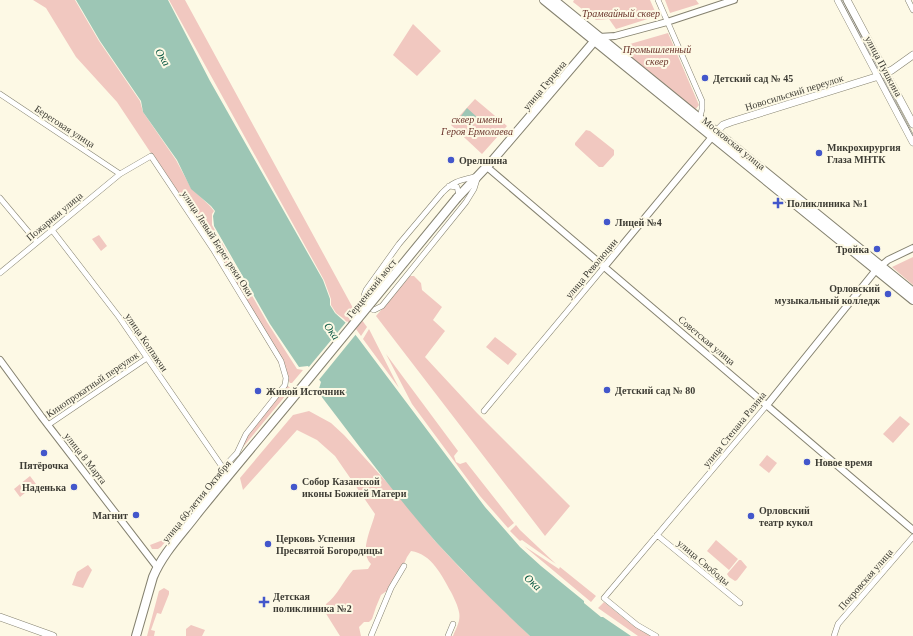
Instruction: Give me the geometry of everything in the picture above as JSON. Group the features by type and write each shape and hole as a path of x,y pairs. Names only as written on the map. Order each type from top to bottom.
{"main road":[{"name":"Московская улица","path":"544,0 700,117 714,134"},
{"name":"Московская улица","path":"554,0 596,39 879,268 913,292"},
{"name":"улица Пушкина","path":"838,0 913,142"},
{"name":"улица Пушкина","path":"847,0 913,124"},
{"name":"улица Герцена","path":"458,196 487,167 596,39"},
{"name":"Новосильский переулок","path":"714,134 723,125 731,122 886,74 913,55"},
{"name":"Герценский мост","path":"297,393 458,196"},
{"name":"Московская улица","path":"879,268 913,300"},
{"name":"улица 60-летия Октября","path":"136,636 146,597 157,567 206,503 297,393"},
{"path":"0,617 53,636"}],"street":[{"path":"658,0 697,90 702,105 700,117"},
{"path":"596,39 615,36 668,22 734,0"},
{"path":"908,0 913,10"},
{"name":"Береговая улица","path":"0,94 120,174"},
{"name":"улица Революции","path":"484,411 714,134"},
{"name":"улица Левый Берег реки Оки","path":"120,174 151,156 214,249 280,361 284,371 286,378 285,385 246,434 237,453 223,468"},
{"name":"Советская улица","path":"487,167 913,530"},
{"name":"Пожарная улица","path":"0,273 120,174"},
{"path":"478,176 474,189 453,218 382,306 374,310 368,307 363,298 366,290 399,244 448,186 455,182 478,176"},
{"path":"448,186 457,187 459,189 458,196"},
{"path":"0,198 37,242"},
{"name":"улица Колпакчи","path":"52,230 119,317 223,468"},
{"name":"улица Степана Разина","path":"656,636 636,625 604,598 716,467 879,268 888,260 913,248"},
{"name":"Кинопрокатный переулок","path":"48,425 147,358"},
{"name":"улица 8 Марта","path":"0,360 157,567"},
{"name":"улица Свободы","path":"657,535 740,603"},
{"name":"Покровская улица","path":"834,636 838,624 913,537"},
{"path":"371,636 391,588 404,566"},
{"path":"448,636 453,624"}],"green space":[{"path":"33,0 75,0 99,41 140,101 143,112 176,160 191,188 214,211 212,214 212,225 267,322 297,369 303,370 292,383 290,383 214,248 117,102 76,57 46,8"},
{"path":"169,0 185,0 353,308 367,327 361,336 356,329 354,331 344,319 336,313 331,305 331,299 324,280"},
{"name":"Трамвайный сквер","path":"574,0 650,0 657,16 616,29 609,19 596,20 573,2"},
{"path":"665,0 696,0 699,4 670,13"},
{"path":"413,24 441,51 417,76 393,55"},
{"name":"Промышленный сквер","path":"668,33 699,105 695,110 626,54 626,48 630,44"},
{"name":"сквер имени Героя Ермолаева","path":"475,99 507,126 482,154 451,125"},
{"path":"586,130 590,131 614,150 614,155 603,167 599,167 575,145"},
{"path":"99,235 107,246 101,251 92,239"},
{"path":"913,257 913,285 892,267"},
{"path":"410,276 414,276 421,283 422,290 442,307 433,320 445,331 425,357 477,413 570,506 545,536 376,316"},
{"path":"369,329 399,388 363,339"},
{"path":"495,337 517,354 508,365 486,347"},
{"path":"386,354 458,451 454,456 456,462 460,464 466,462 514,523 508,528 480,496 412,404"},
{"path":"287,385 291,389 239,452 247,436"},
{"path":"309,411 331,423 344,435 393,489 435,541 462,570 530,636 453,636 458,624 459,615 458,607 452,594 431,561 425,556 411,551 400,573 388,590 381,595 372,619 369,622 364,622 359,627 361,636 340,636 325,612 326,604 334,596 353,570 368,569 371,564 366,553 366,547 375,514 335,456 317,440 297,430 243,490 240,478 293,415"},
{"path":"900,416 910,424 893,443 883,434"},
{"path":"767,455 777,463 769,473 759,465"},
{"path":"30,476 36,484 20,497 14,489"},
{"path":"179,520 180,524 161,547 158,549 152,549 150,545 163,540"},
{"path":"516,525 556,564 522,540 520,541 510,531"},
{"path":"716,540 738,559 729,570 707,551"},
{"path":"524,546 559,569 560,567 596,596 591,602"},
{"path":"739,560 741,560 747,567 735,581 727,574"},
{"path":"88,565 92,570 83,588 72,585 77,572"},
{"path":"164,588 169,591 169,594 161,614 157,613 151,630 155,631 154,636 147,636 159,591"},
{"path":"604,602 631,624 650,636 638,636 598,608"},
{"path":"191,625 205,630 202,636 186,636 186,629"}],"water":[{"name":"Ока","path":"76,0 168,0 210,81 323,280 330,299 330,305 335,313 346,323 358,338 485,507 520,547 601,617 631,636 530,636 482,590 420,524 318,392 321,382 308,366 299,367 270,324 214,226 213,216 215,211 191,189 177,160 143,112 141,101 100,41"},
{"path":"467,108 478,118 472,126 461,116"}],"pier":[{"path":"347,321 357,333 318,381 308,368"}],"tram line":[{"path":"841,0 913,136"}],"place":[{"name":"Детский сад № 45","path":"705,78"},
{"name":"Микрохирургия Глаза МНТК","path":"819,153"},
{"name":"Орелшина","path":"451,160"},
{"name":"Поликлиника №1","path":"778,203"},
{"name":"Лицей №4","path":"607,222"},
{"name":"Тройка","path":"877,249"},
{"name":"Орловский музыкальный колледж","path":"888,294"},
{"name":"Детский сад № 80","path":"607,390"},
{"name":"Живой Источник","path":"258,391"},
{"name":"Пятёрочка","path":"44,453"},
{"name":"Новое время","path":"807,462"},
{"name":"Наденька","path":"74,487"},
{"name":"Собор Казанской иконы Божией Матери","path":"294,487"},
{"name":"Магнит","path":"136,515"},
{"name":"Орловский театр кукол","path":"751,516"},
{"name":"Церковь Успения Пресвятой Богородицы","path":"268,544"},
{"name":"Детская поликлиника №2","path":"264,602"}]}
